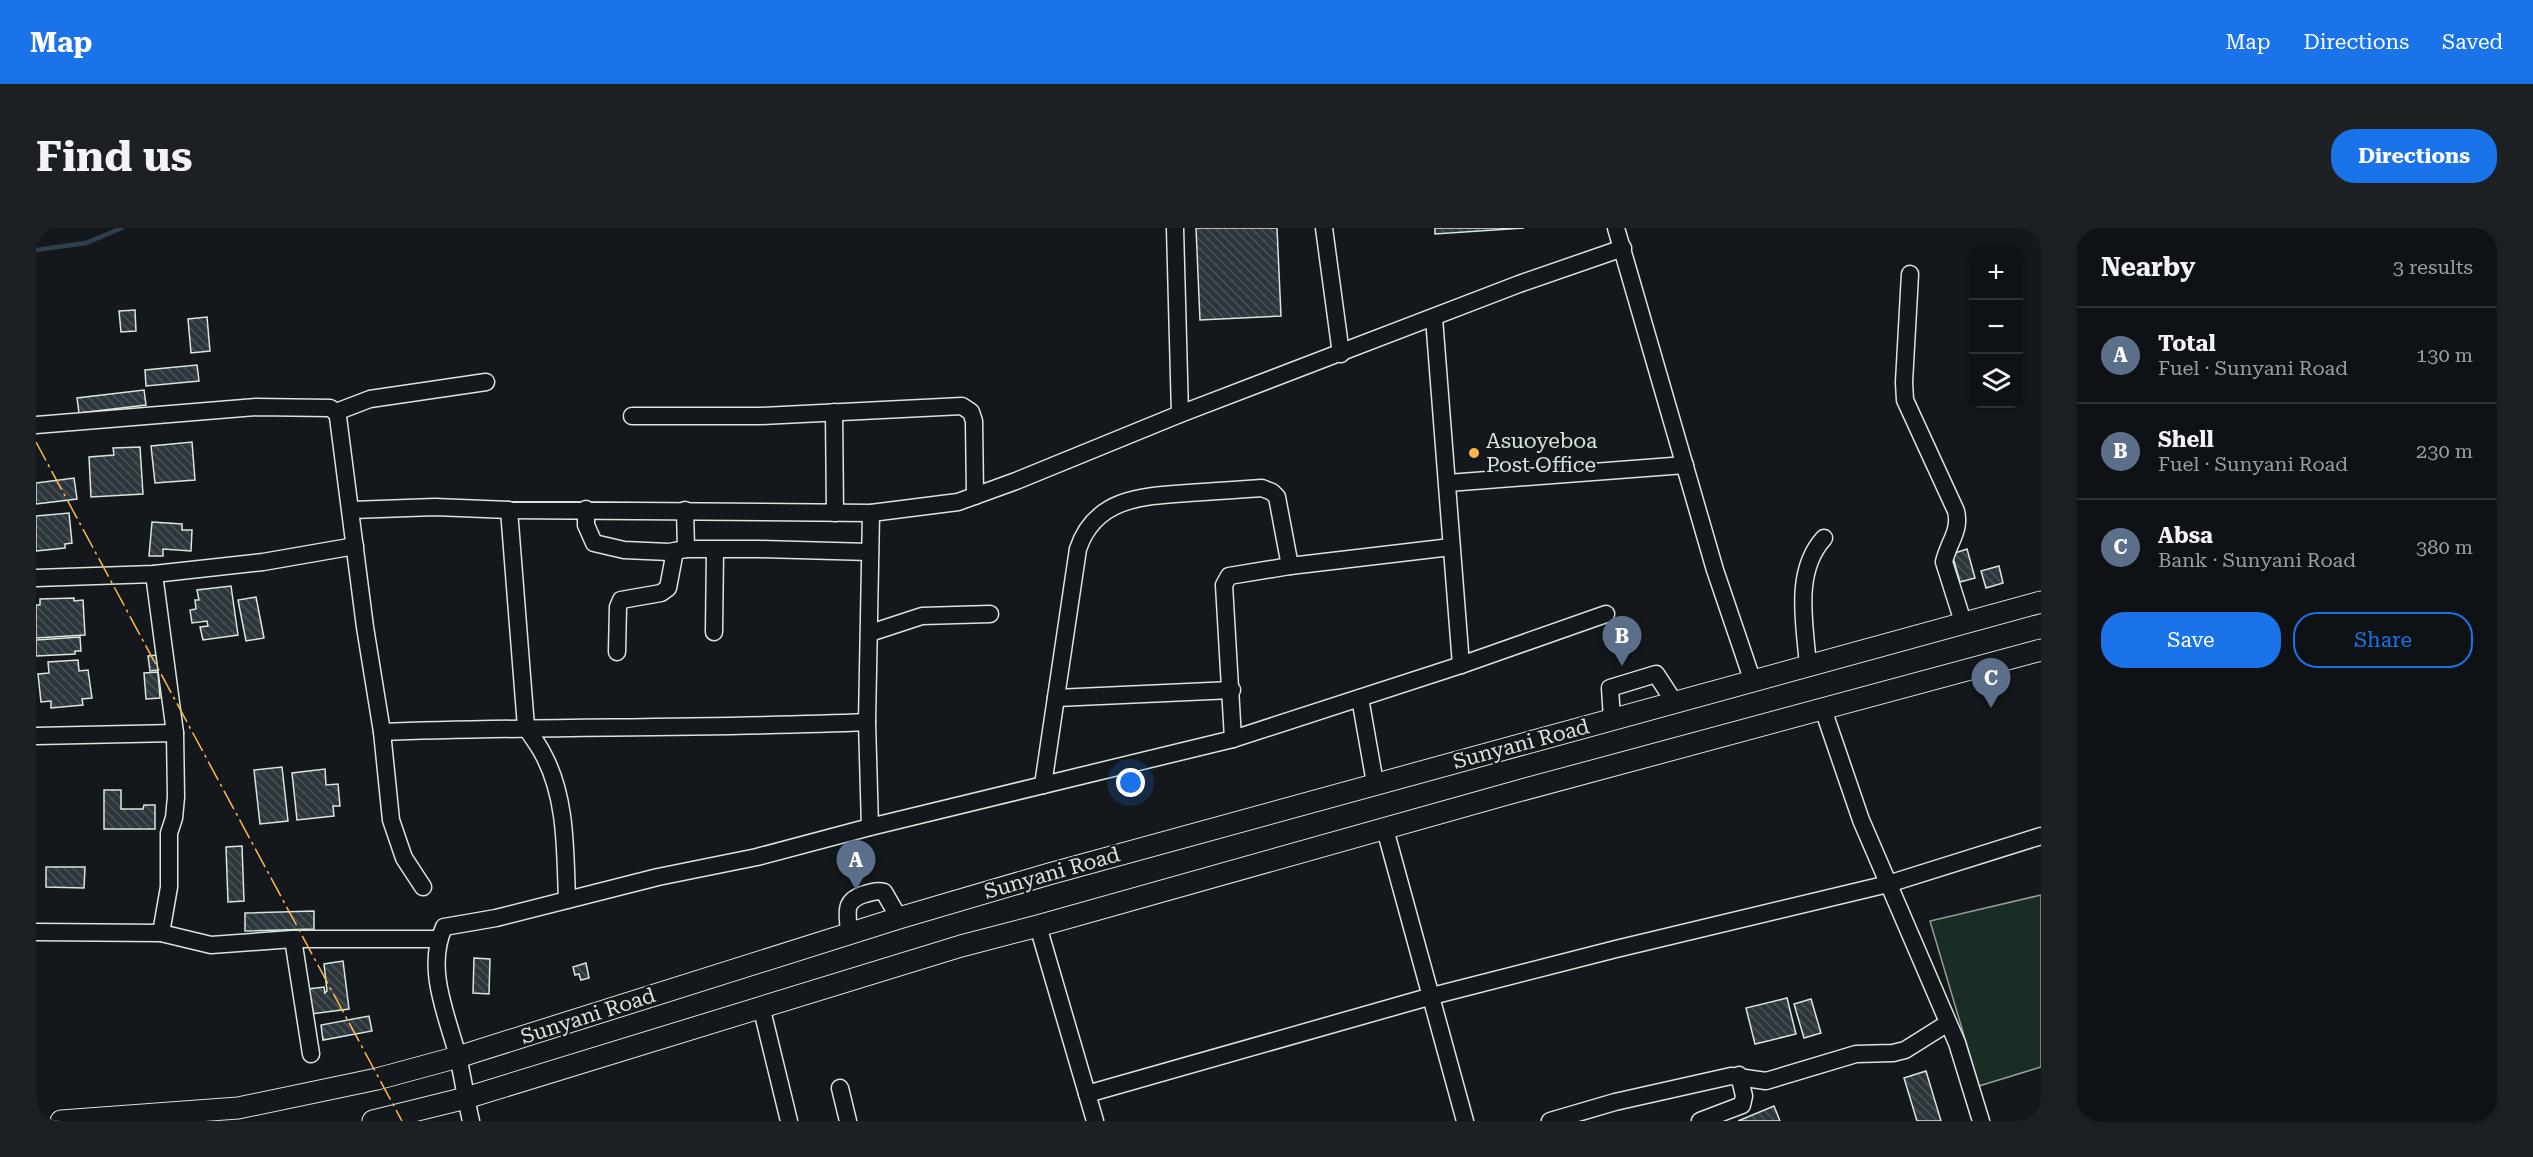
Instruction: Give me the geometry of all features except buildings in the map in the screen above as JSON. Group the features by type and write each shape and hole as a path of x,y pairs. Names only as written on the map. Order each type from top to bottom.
{"main road":[{"name":"Sunyani Road","path":"61,1121 238,1108 378,1079 458,1058 899,918 1375,783 2041,602"},
{"path":"373,1121 466,1098 961,946 2041,651"}],"street":[{"path":"1175,228 1180,414"},
{"path":"1324,228 1341,354"},
{"path":"1616,228 1715,570 1753,682"},
{"path":"352,510 435,507 509,510 871,513 958,502 1016,482 1180,414 1519,284 1623,248"},
{"path":"1910,274 1905,400 1959,521 1944,562 1963,622"},
{"path":"1434,318 1461,665"},
{"path":"336,412 370,399 486,382"},
{"path":"632,416 760,416 962,406 971,412 974,422 975,496"},
{"path":"36,425 256,407 330,408 336,412 352,510 355,546 382,732 391,820 404,858 423,887"},
{"path":"834,412 835,513"},
{"path":"1448,483 1685,465"},
{"path":"1043,785 1078,549 1083,534 1089,526 1113,507 1141,496 1262,488 1277,497 1290,566"},
{"path":"586,509 586,525 594,543 624,550 769,549 870,552"},
{"path":"509,510 526,727 544,754 555,784 564,833 567,900"},
{"path":"617,652 618,607 621,600 662,593 668,588 681,550 686,510"},
{"path":"870,826 867,722 871,513"},
{"path":"1808,666 1803,584 1814,550 1824,538"},
{"path":"36,578 154,573 263,562 355,546"},
{"path":"1233,740 1232,690 1224,585 1229,576 1290,566 1451,547"},
{"path":"714,632 715,550"},
{"path":"154,573 175,733 176,796 174,818 169,833 169,887 161,933"},
{"path":"870,633 922,616 990,614"},
{"path":"471,1121 458,1058 442,1007 437,968 439,939 444,927 496,918 658,877 757,857 870,826 1233,740 1461,665 1606,614"},
{"path":"1612,719 1610,688 1656,674 1675,702"},
{"path":"1056,698 1232,690"},
{"path":"1360,698 1375,783"},
{"path":"1823,710 1847,782 1887,884 1948,1023 1981,1121"},
{"path":"382,732 526,727 759,726 867,722"},
{"path":"36,736 175,733"},
{"path":"1385,829 1466,1121"},
{"path":"1088,1094 1432,996 1887,884 2041,836"},
{"path":"849,933 847,908 850,901 879,890 884,892 899,918"},
{"path":"1038,926 1095,1121"},
{"path":"36,932 161,933 211,945 293,939 439,939"},
{"path":"293,939 311,1054"},
{"path":"761,1006 789,1121"},
{"path":"1550,1121 1616,1102 1739,1075 1767,1081 1856,1054 1893,1053 1905,1050 1948,1023"},
{"path":"1700,1121 1742,1105 1744,1096 1739,1075"},
{"path":"840,1088 848,1121"}],"green space":[{"path":"2041,895 2041,1067 1979,1086 1930,921"}],"waterway":[{"path":"36,250 86,243 122,228"}],"power":[{"path":"36,442 402,1121"}],"place":[{"name":"Asuoyeboa Post Office","path":"1474,453"},
{"name":"Shell","path":"1622,666"},
{"name":"Absa","path":"1991,708"},
{"name":"Total","path":"856,890"}]}
